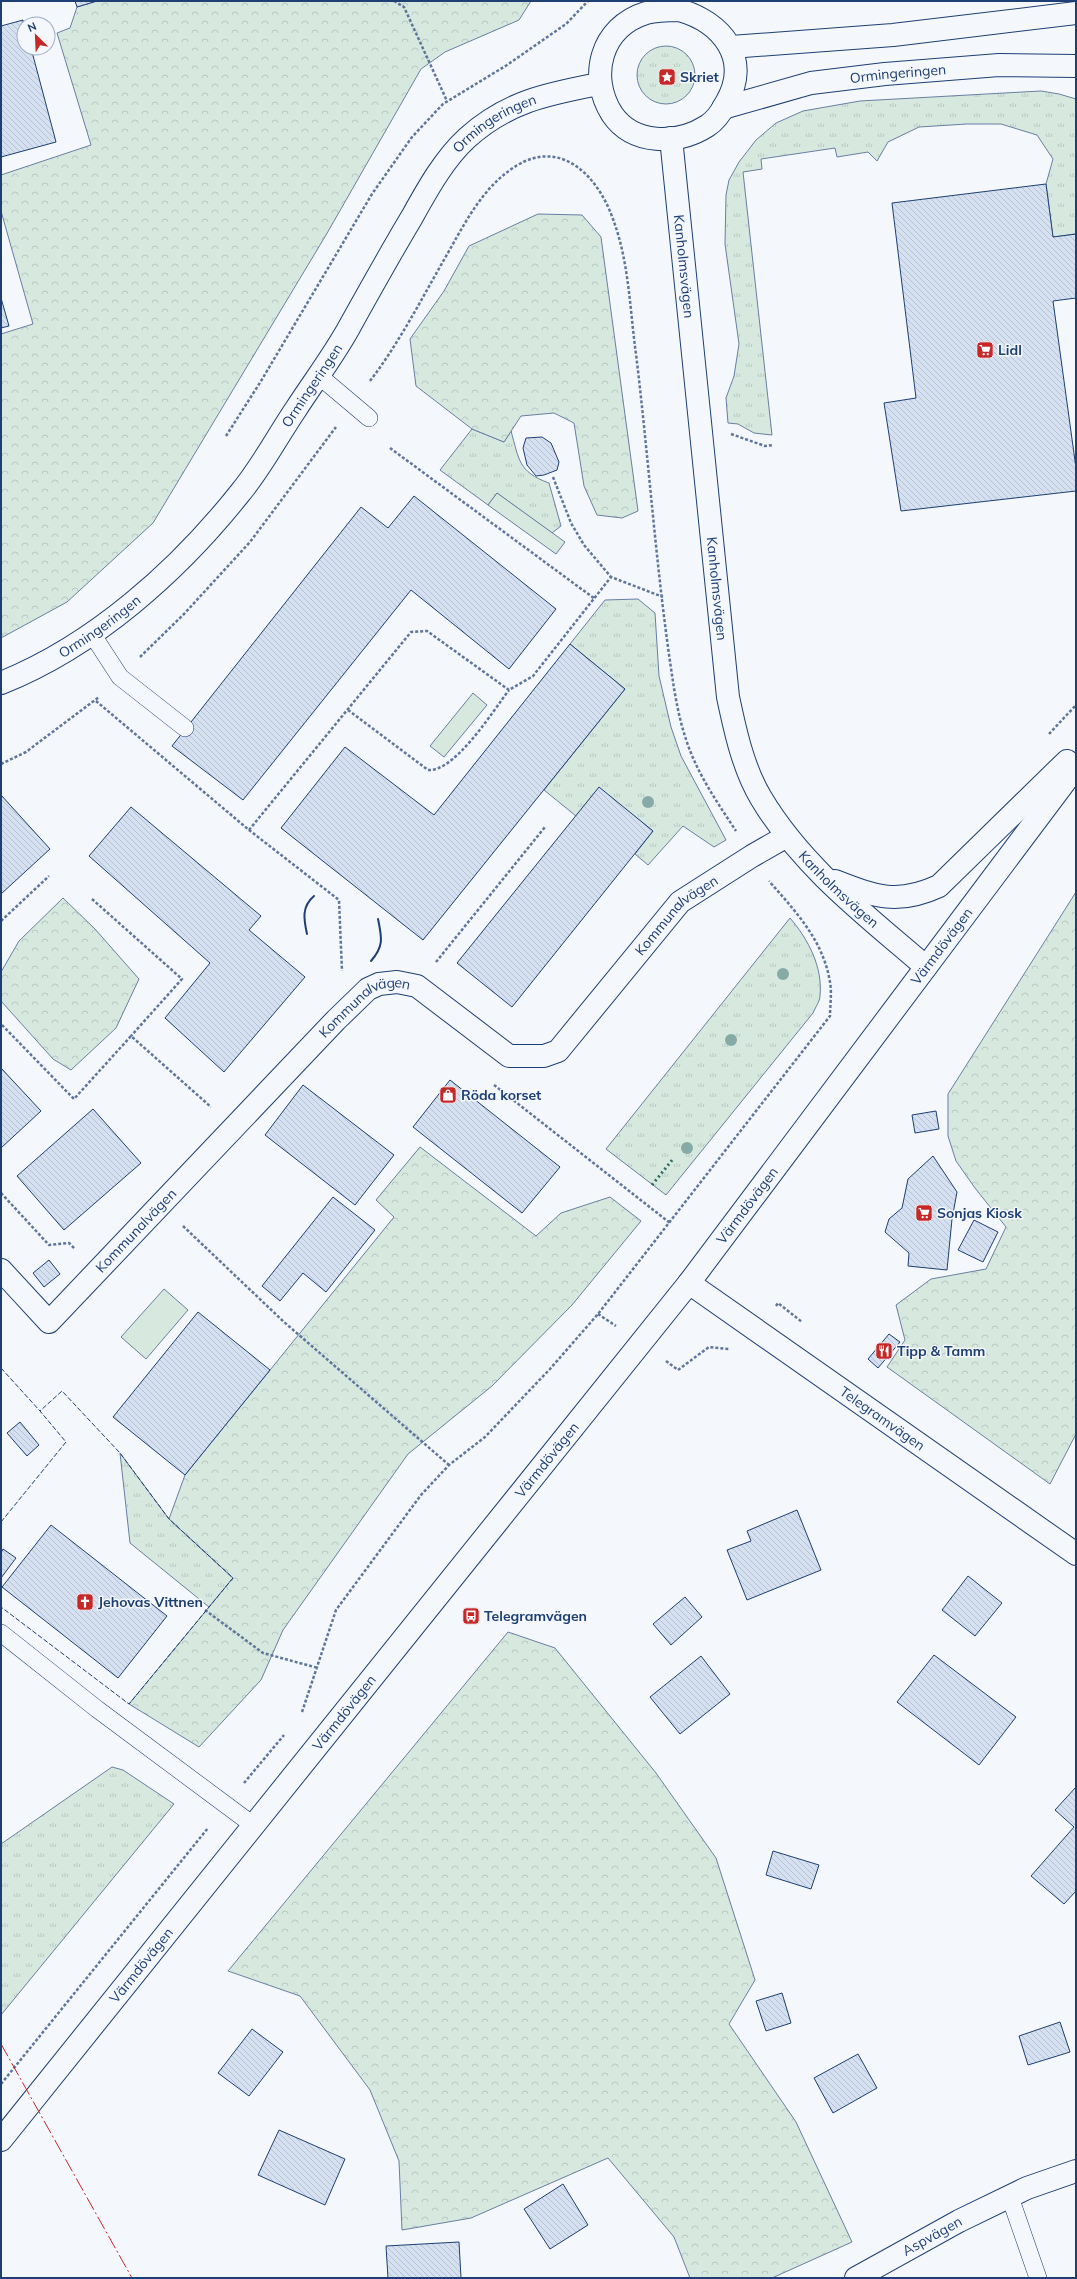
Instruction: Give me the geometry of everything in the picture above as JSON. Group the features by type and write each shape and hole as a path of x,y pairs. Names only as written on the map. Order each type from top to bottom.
{"main road":[{"path":"659,6 697,15 712,25 727,40 731,47 735,66 735,85 723,108 708,126 687,134 653,140 635,135 623,127 605,102 599,84 600,58 622,26 659,6"},
{"path":"731,47 893,35 1076,13"},
{"name":"Ormingeringen","path":"723,108 811,83 885,74 999,65 1076,66"},
{"name":"Ormingeringen","path":"1,683 60,653 92,634 159,582 240,493 350,327 425,194 448,160 466,139 492,118 523,102 543,95 599,84"},
{"name":"Kanholmsvägen","path":"671,138 728,697 736,733 751,777 760,797 787,836 821,876 926,967"},
{"path":"821,876 872,895 903,897 920,895 939,886 1076,752"},
{"name":"Värmdövägen","path":"1,2140 689,1283 1076,767"},
{"name":"Kommunalvägen","path":"1,1270 49,1322 368,990 379,984 398,982 417,986 509,1056 544,1056 558,1051 680,902 752,856 787,836"},
{"name":"Telegramvägen","path":"689,1283 1076,1554"},
{"name":"Aspvägen","path":"856,2278 959,2221 1010,2196 1076,2171"}],"lane":[{"path":"318,375 369,418"},
{"path":"92,634 120,677 186,728"},
{"path":"1,1634 97,1709 227,1804 253,1825"},
{"path":"1010,2196 1038,2278"}],"path":[{"path":"394,1 404,7 447,101"},
{"path":"226,436 261,381 372,194 412,137 447,101 507,65 566,24 588,1"},
{"path":"1,764 26,752 96,701 184,614 250,542 388,357 453,244 488,187 517,165 546,155 565,159 581,168 606,204 614,222 623,257 646,438 672,676 681,718 693,759 737,832"},
{"path":"724,431 765,446 773,445"},
{"path":"390,448 594,599"},
{"path":"553,477 571,523 584,545 611,577 663,598"},
{"path":"348,710 428,770 436,771 454,759 509,690 533,676 611,577"},
{"path":"249,830 411,632 427,631 509,690"},
{"path":"96,701 249,830 339,900 342,970 368,990"},
{"path":"417,986 545,827"},
{"path":"1,921 48,876"},
{"path":"298,1717 303,1711 336,1610 420,1495 449,1465 485,1437 550,1369 598,1314 830,1016 831,984 823,954 808,927 765,876"},
{"path":"2,1024 74,1099 182,979 92,899"},
{"path":"131,1036 214,1110"},
{"path":"488,1080 670,1223"},
{"path":"161,1205 284,1322 449,1465"},
{"path":"678,1370 710,1347 735,1350"},
{"path":"205,1610 263,1653 318,1668"},
{"path":"1,2084 289,1729"}],"green space":[{"path":"97,1 531,1 519,20 445,52 421,69 326,235 153,523 67,602 1,638 1,334 33,324 1,211 1,175 91,145 57,33 70,28 77,7"},
{"path":"660,46 672,46 687,54 695,69 695,81 687,96 672,104 660,104 645,96 637,81 637,69 645,54"},
{"path":"1041,91 1076,99 1076,234 1053,237 1046,184 1053,159 1037,135 1001,124 967,124 919,127 888,142 877,161 868,152 837,157 835,148 761,159 762,169 743,172 772,435 754,433 738,424 728,423 726,398 734,376 739,344 725,244 726,195 729,180 739,162 756,140 776,123 803,111 860,101"},
{"path":"538,214 582,215 601,237 638,511 622,518 597,515 584,486 574,423 554,413 521,416 504,442 472,429 416,386 410,339 444,291 469,246"},
{"path":"472,429 504,442 511,431 518,457 525,469 539,479 549,483 561,526 552,533 497,493 488,505 440,470"},
{"path":"497,493 565,542 556,554 488,505"},
{"path":"638,599 655,613 659,676 671,727 681,756 726,840 714,847 683,826 648,865 635,854 653,831 599,788 576,816 544,790 625,689 570,644 605,600"},
{"path":"473,693 487,705 444,757 430,746"},
{"path":"1076,892 1076,1434 1050,1484 887,1367 905,1340 896,1305 931,1279 986,1269 1006,1227 956,1161 948,1136 948,1094"},
{"path":"63,898 95,929 139,979 116,1028 71,1070 53,1059 1,1001 1,972 19,941"},
{"path":"790,918 803,935 817,964 820,998 813,1013 666,1195 606,1149"},
{"path":"420,1147 536,1236 561,1213 610,1197 641,1221 572,1305 492,1386 408,1454 283,1630 261,1680 199,1747 129,1704 233,1578 169,1519 185,1475 394,1217 376,1200"},
{"path":"164,1289 188,1310 146,1359 121,1337"},
{"path":"120,1453 169,1519 233,1578 209,1607 130,1543"},
{"path":"508,1632 555,1648 656,1773 716,1858 755,1980 729,2024 796,2122 852,2242 772,2278 690,2278 674,2237 608,2158 471,2218 402,2230 399,2161 370,2090 300,1996 228,1971"},
{"path":"112,1767 123,1770 174,1804 1,2015 1,1844"}],"building":[{"path":"75,1 97,1 77,7"},
{"path":"16,22 16,56 33,56 56,142 1,157 1,26"},
{"name":"Lidl","path":"1046,184 1053,237 1076,234 1076,298 1053,301 1076,468 1076,491 901,511 884,403 916,398 892,203"},
{"path":"1,298 9,326 1,328"},
{"path":"542,437 551,443 559,462 557,470 544,475 536,476 527,465 523,448 526,438"},
{"path":"414,496 556,609 509,669 411,590 243,800 172,746 361,507 388,528"},
{"path":"570,644 625,689 423,940 281,828 345,747 434,815"},
{"path":"599,787 653,831 512,1007 457,963"},
{"path":"1,795 50,849 1,894"},
{"path":"131,807 261,916 249,930 305,977 224,1072 165,1018 210,963 89,856"},
{"path":"1,1068 41,1111 1,1148"},
{"path":"450,1080 560,1167 522,1213 413,1127"},
{"path":"303,1085 394,1155 355,1205 265,1135"},
{"path":"93,1109 141,1163 64,1230 17,1176"},
{"path":"936,1111 939,1129 915,1133 912,1115"},
{"name":"Sonjas Kiosk","path":"933,1156 957,1192 952,1219 947,1270 908,1266 909,1253 885,1232 889,1219 902,1208 908,1179"},
{"path":"333,1197 375,1230 326,1292 303,1273 280,1301 262,1286"},
{"path":"974,1220 998,1232 983,1262 958,1250"},
{"path":"49,1260 60,1274 44,1287 33,1273"},
{"path":"198,1312 270,1370 185,1475 113,1417"},
{"name":"Tipp & Tamm","path":"889,1334 900,1342 878,1368 868,1359"},
{"path":"20,1422 39,1445 27,1456 7,1433"},
{"path":"797,1510 821,1570 747,1600 727,1550 751,1541 747,1531"},
{"name":"Jehovas Vittnen","path":"51,1525 167,1616 118,1678 2,1587"},
{"path":"3,1549 16,1558 1,1578 1,1553"},
{"path":"968,1576 1002,1603 975,1636 942,1610"},
{"path":"685,1597 702,1617 671,1645 653,1624"},
{"path":"934,1655 1016,1717 979,1765 897,1702"},
{"path":"701,1656 730,1694 680,1734 650,1697"},
{"path":"1076,1787 1076,1891 1064,1904 1031,1876 1074,1827 1055,1810"},
{"path":"773,1851 819,1865 811,1889 766,1875"},
{"path":"782,1993 791,2023 766,2031 756,2001"},
{"path":"1060,2022 1070,2052 1028,2065 1019,2036"},
{"path":"252,2029 283,2052 249,2096 218,2073"},
{"path":"858,2054 877,2088 833,2113 814,2078"},
{"path":"279,2130 345,2159 325,2205 258,2175"},
{"path":"563,2184 588,2225 550,2249 524,2209"},
{"path":"459,2242 461,2278 388,2278 386,2246"}],"hedge":[{"path":"652,1185 673,1159"}],"fence":[{"path":"1,1368 40,1411"},
{"path":"1,1522 66,1442 40,1411 62,1391 120,1453 169,1519 233,1578 129,1704 1,1607"}],"wall":[{"path":"307,934 304,914 307,905 314,896"},
{"path":"371,961 378,951 381,942 378,919"}],"power":[{"path":"1,2044 132,2278"}],"place":[{"name":"Skriet","path":"667,77"},
{"name":"Lidl","path":"985,350"},
{"name":"Röda korset","path":"448,1095"},
{"name":"Sonjas Kiosk","path":"924,1213"},
{"name":"Tipp & Tamm","path":"884,1351"},
{"name":"Jehovas Vittnen","path":"85,1602"},
{"name":"Telegramvägen","path":"471,1616"}]}
